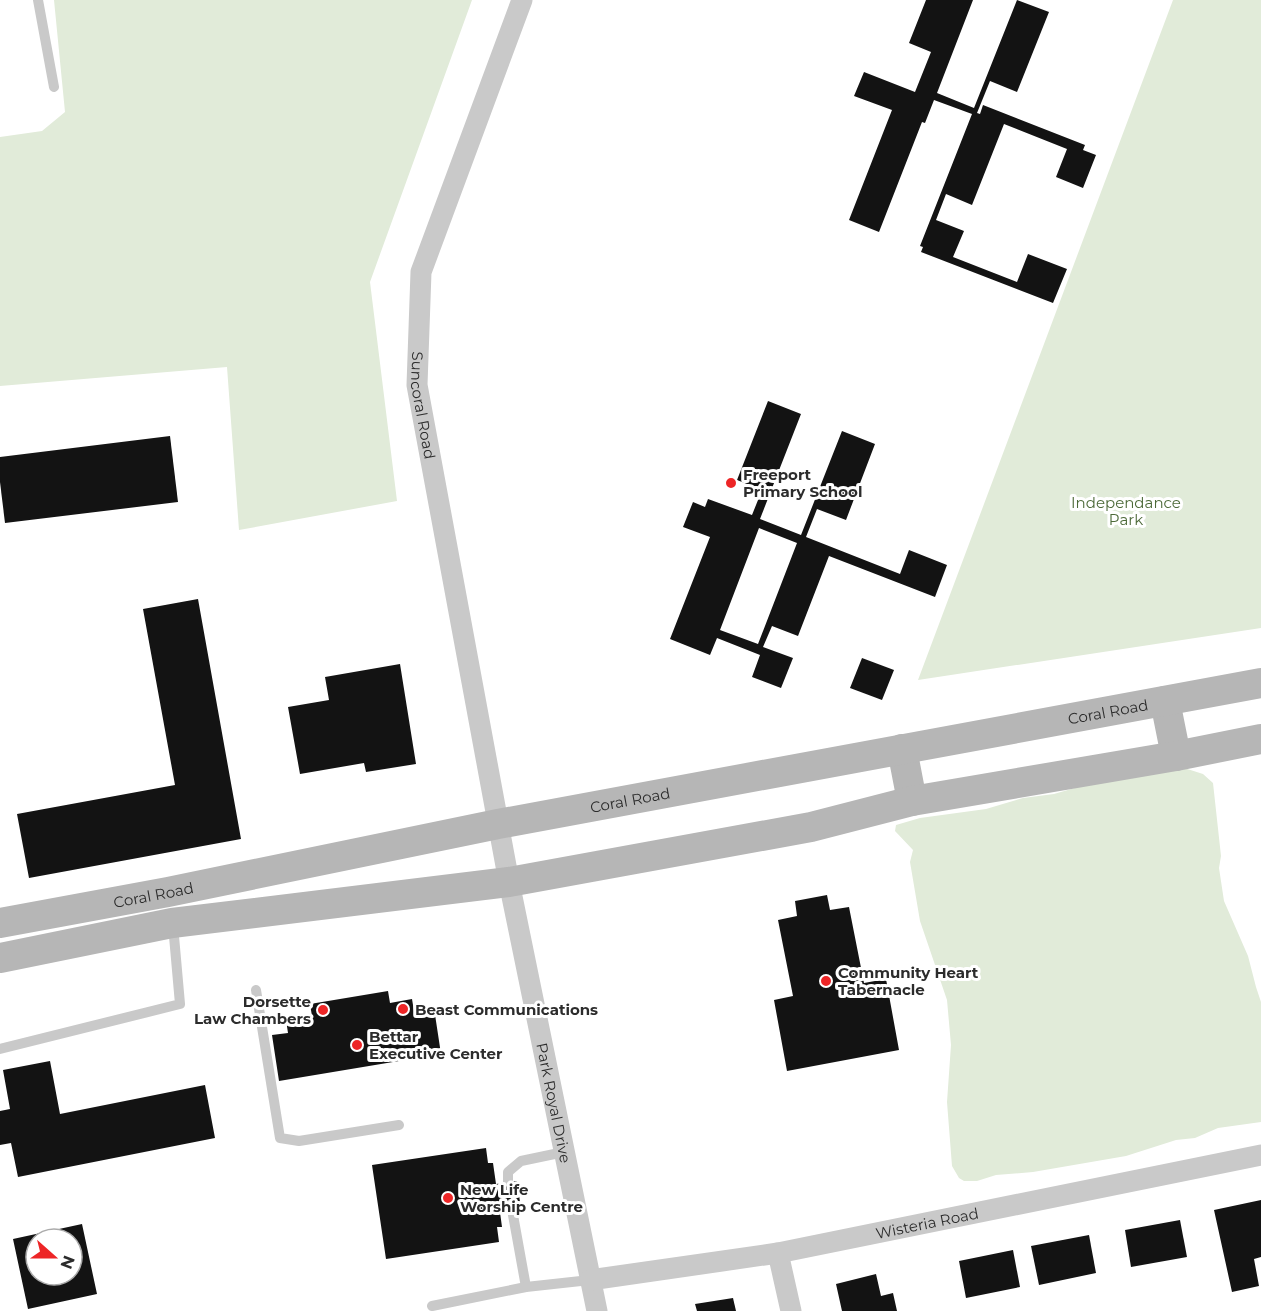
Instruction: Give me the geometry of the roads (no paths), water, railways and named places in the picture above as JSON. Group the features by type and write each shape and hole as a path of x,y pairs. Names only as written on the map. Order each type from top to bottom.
{"main road":[{"name":"Coral Road","path":"0,958 170,908 498,824 1261,683"},
{"path":"1165,701 1176,756"},
{"name":"Coral Road","path":"0,923 509,882 811,827 912,801 1176,756 1261,739"},
{"path":"902,749 912,801"}],"street":[{"name":"Suncoral Road","path":"498,824 417,385 421,272 522,0"},
{"name":"Park Royal Drive","path":"498,824 597,1311"},
{"name":"Wisteria Road","path":"590,1280 778,1253 1261,1155"},
{"path":"778,1253 791,1311"}],"lane":[{"path":"38,0 54,87"},
{"path":"0,1049 180,1004 170,908"},
{"path":"256,990 280,1138 299,1141 399,1125"},
{"path":"508,1182 508,1172 521,1161 564,1152"},
{"path":"511,1204 526,1287"},
{"path":"432,1306 526,1287 590,1280"}],"place":[{"name":"Freeport Primary School","path":"731,483"},
{"name":"Community Heart Tabernacle","path":"826,981"},
{"name":"Beast Communications","path":"403,1009"},
{"name":"Dorsette Law Chambers","path":"323,1010"},
{"name":"Bettar Executive Center","path":"357,1045"},
{"name":"New Life Worship Centre","path":"448,1198"}],"park label":[{"name":"Independance Park","path":"1126,510"}]}
